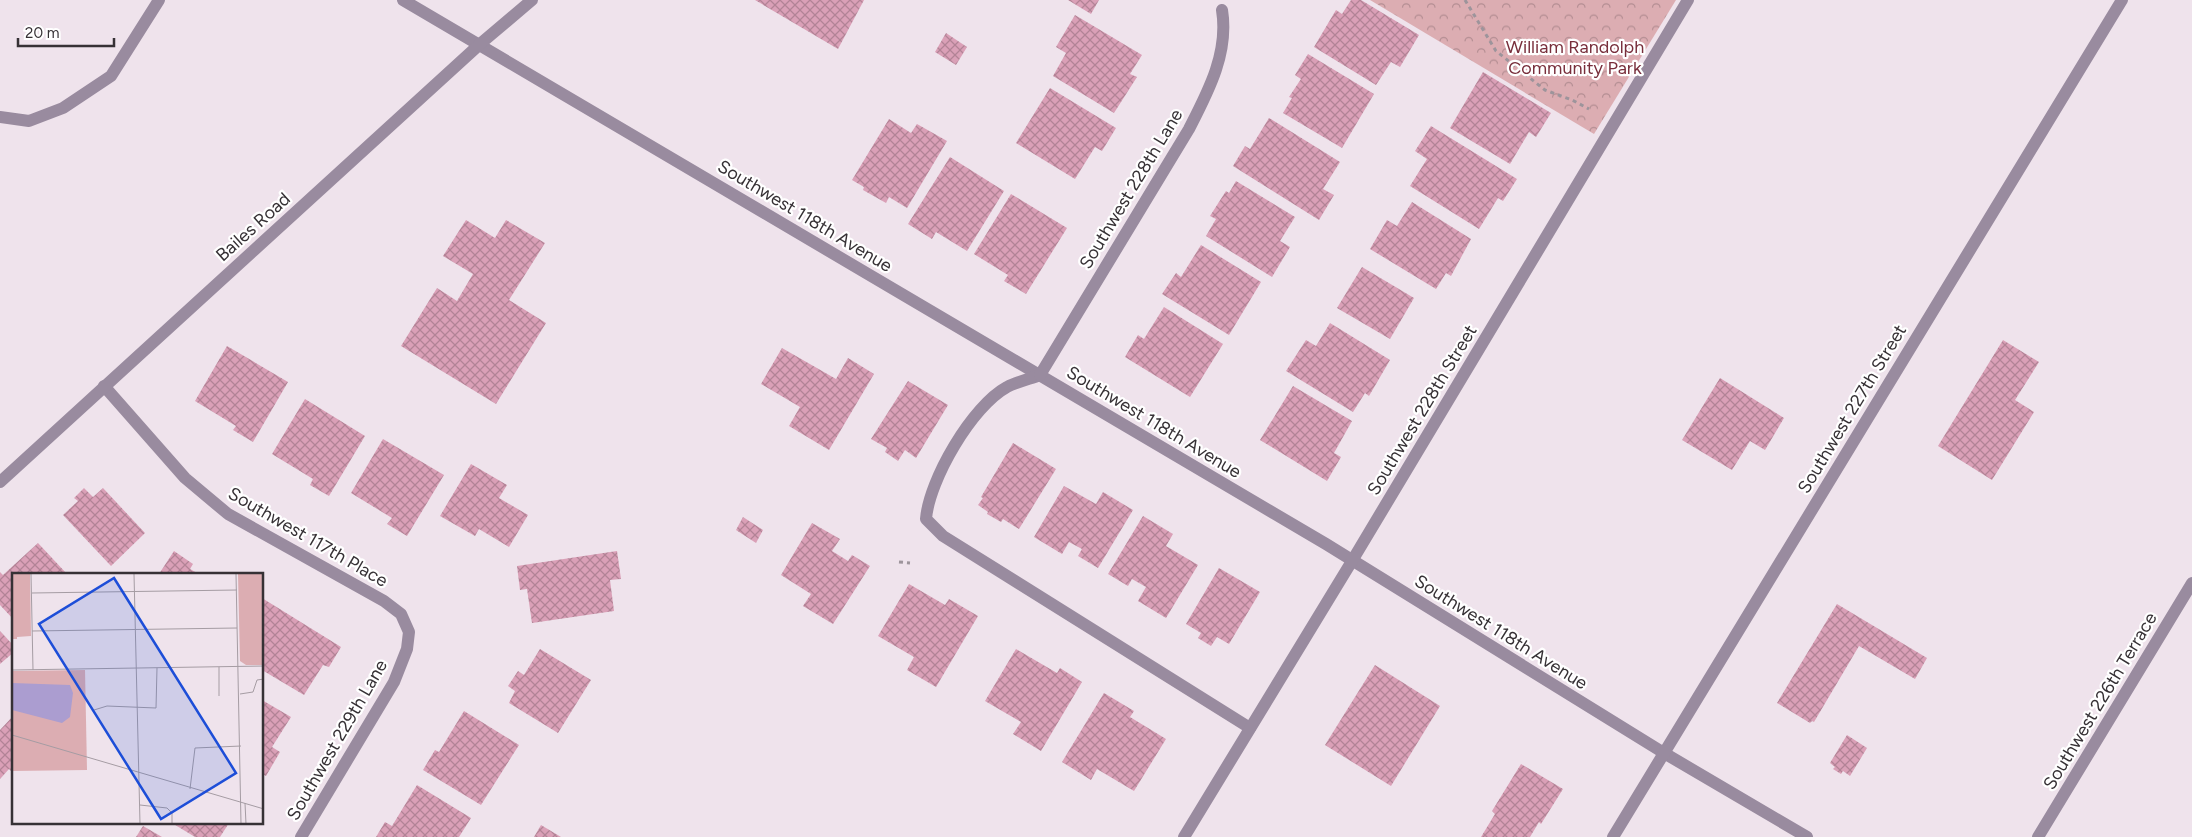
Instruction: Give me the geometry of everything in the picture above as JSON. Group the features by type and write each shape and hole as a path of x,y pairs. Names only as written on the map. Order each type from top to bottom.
{"street":[{"path":"0,116 29,121 63,108 111,76 159,0"},
{"name":"Southwest 118th Avenue","path":"403,0 1040,375 1352,561 1664,753 1807,837"},
{"name":"Bailes Road","path":"0,482 480,44 532,0"},
{"name":"Southwest 228th Street","path":"1184,837 1352,561 1688,0"},
{"name":"Southwest 227th Street","path":"1613,837 2122,0"},
{"name":"Southwest 228th Lane","path":"1040,375 1189,129 1207,93 1222,47 1224,24 1222,10"},
{"path":"1040,375 1007,387 993,397 971,422 938,473 929,498 926,518 942,536 1250,728"},
{"name":"Southwest 117th Place","path":"104,386 185,478 228,514 384,601 401,614 408,632"},
{"name":"Southwest 226th Terrace","path":"2038,837 2192,583"},
{"name":"Southwest 229th Lane","path":"301,837 394,682 407,649 408,632"}],"path":[{"path":"1465,0 1496,51 1545,90 1572,100 1589,109"},
{"path":"900,562 910,563"}],"green space":[{"name":"William Randolph Community Park","path":"1370,0 1676,0 1594,134"}],"building":[{"path":"755,0 864,0 838,49"},
{"path":"1068,0 1099,0 1091,14"},
{"path":"1351,0 1361,0 1419,35 1400,67 1391,62 1376,85 1314,47 1336,10 1342,14"},
{"path":"1075,15 1142,55 1130,74 1137,77 1114,113 1053,76 1066,53 1056,47"},
{"path":"946,33 967,47 956,65 935,52"},
{"path":"1308,54 1374,94 1342,148 1283,113 1292,98 1289,97 1301,79 1295,75"},
{"path":"1483,72 1551,113 1536,137 1529,132 1510,164 1450,128"},
{"path":"1050,88 1116,128 1102,151 1095,147 1075,179 1016,143"},
{"path":"1269,118 1340,162 1323,189 1334,195 1319,220 1233,166 1245,146 1250,149"},
{"path":"889,119 911,133 917,124 947,141 907,208 889,197 886,203 863,190 864,187 852,180"},
{"path":"1431,126 1517,179 1503,201 1498,198 1479,229 1410,186 1427,159 1415,151"},
{"path":"950,157 1004,191 967,251 936,232 932,239 908,224"},
{"path":"1236,181 1295,217 1280,241 1290,247 1272,277 1206,236 1216,219 1210,216 1226,191 1229,193"},
{"path":"1011,194 1067,228 1026,294 1004,281 1008,275 974,254"},
{"path":"1412,202 1471,239 1451,276 1446,273 1436,289 1370,249 1387,220 1397,226"},
{"path":"466,220 495,238 506,220 545,243 509,300 546,323 496,404 401,346 437,288 457,301 473,274 443,256"},
{"path":"1201,245 1261,282 1229,335 1162,294 1176,273 1181,277"},
{"path":"1362,267 1414,298 1390,339 1337,308"},
{"path":"1164,307 1223,344 1190,397 1125,357 1138,335 1144,339"},
{"path":"1330,323 1390,360 1369,396 1365,393 1353,412 1286,371 1306,340 1316,346"},
{"path":"2003,340 2039,362 2015,400 2034,412 1992,480 1938,446"},
{"path":"227,346 288,382 253,442 233,430 236,426 195,401"},
{"path":"782,348 836,379 848,358 874,374 829,450 789,426 800,407 761,384"},
{"path":"1720,378 1784,418 1765,450 1750,441 1732,470 1682,440"},
{"path":"908,381 948,405 916,458 905,450 898,461 885,452 887,448 871,439"},
{"path":"1293,386 1352,421 1334,453 1341,457 1327,481 1260,440"},
{"path":"305,399 365,436 329,496 310,485 313,479 272,454"},
{"path":"383,439 444,475 407,536 387,524 392,518 351,493"},
{"path":"1013,443 1056,469 1019,529 1003,519 1001,522 987,514 988,512 978,505"},
{"path":"471,464 507,485 499,498 528,515 509,547 479,529 475,536 440,516"},
{"path":"1064,486 1096,504 1103,492 1133,510 1098,568 1078,556 1082,549 1069,542 1062,554 1034,537"},
{"path":"84,488 93,497 103,488 145,533 111,566 63,515 78,501 74,498"},
{"path":"1143,516 1173,534 1166,546 1198,565 1166,618 1138,601 1146,587 1132,579 1128,586 1108,574"},
{"path":"743,517 763,530 756,543 736,530"},
{"path":"812,523 840,539 832,551 848,561 852,555 870,566 833,624 803,606 811,594 781,575"},
{"path":"38,543 66,573 12,573 12,618 0,605 0,572 3,575"},
{"path":"174,551 193,564 190,569 197,573 160,573"},
{"path":"617,551 621,579 610,580 614,611 532,623 527,589 520,590 517,566"},
{"path":"1219,568 1260,592 1229,644 1217,637 1211,646 1198,638 1201,633 1186,624"},
{"path":"909,584 945,605 949,599 978,616 936,687 907,670 914,657 878,636"},
{"path":"264,599 341,647 329,667 323,665 304,695 264,671"},
{"path":"1837,604 1927,658 1915,679 1859,646 1814,722 1810,723 1777,703"},
{"path":"0,631 12,644 12,654 0,664"},
{"path":"540,649 591,680 558,733 509,703 515,691 508,686 518,671 524,675"},
{"path":"1016,649 1057,673 1060,668 1082,682 1041,751 1013,734 1021,722 985,701"},
{"path":"1375,665 1440,706 1391,786 1325,745"},
{"path":"1104,693 1134,711 1130,717 1166,739 1134,791 1097,769 1091,780 1062,762"},
{"path":"264,701 291,717 272,747 280,752 266,776 264,775"},
{"path":"464,711 519,745 481,805 423,770 435,750 439,752"},
{"path":"12,717 12,772 9,769 0,779 0,730"},
{"path":"1847,735 1867,748 1850,776 1843,771 1841,774 1833,769 1835,767 1830,763"},
{"path":"1521,764 1563,789 1541,824 1539,822 1530,837 1481,837 1495,814 1492,811"},
{"path":"417,785 471,818 459,837 376,837 385,822 392,826"},
{"path":"174,824 228,824 220,837 195,837"},
{"path":"541,825 561,837 534,837"},
{"path":"143,826 162,837 136,837"}]}
